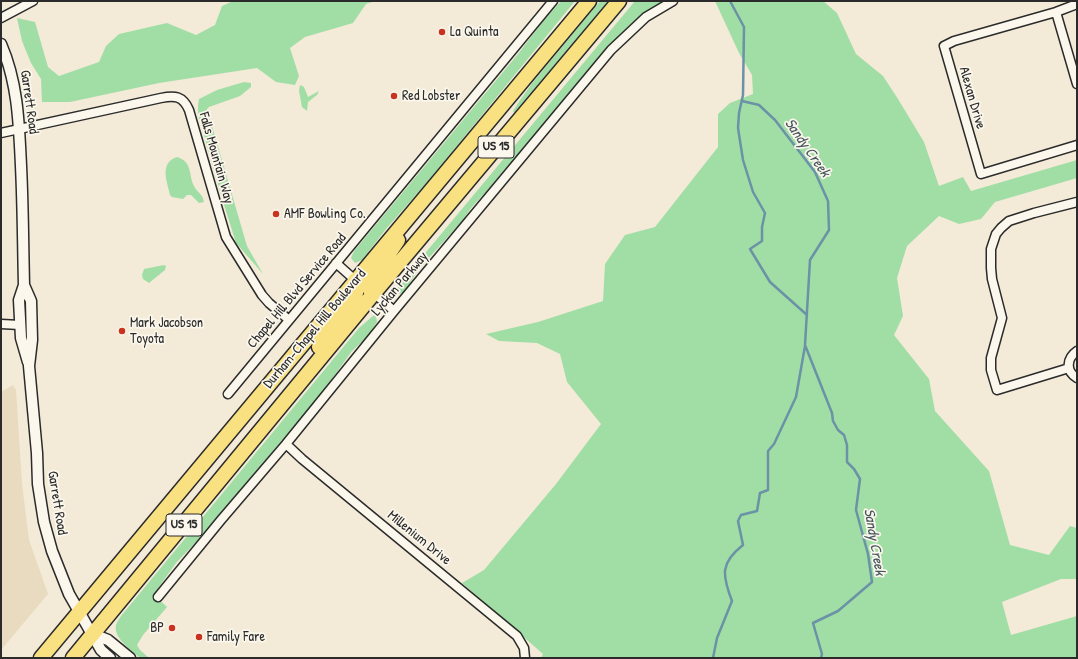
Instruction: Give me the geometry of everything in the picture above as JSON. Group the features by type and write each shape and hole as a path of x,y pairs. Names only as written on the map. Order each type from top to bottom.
{"highway":[{"name":"Durham-Chapel Hill Boulevard","path":"41,658 588,1"},
{"name":"Durham-Chapel Hill Boulevard","path":"73,658 619,1"},
{"path":"374,294 370,288 371,281 430,190"},
{"path":"275,414 303,370 355,298 357,288 355,280"}],"street":[{"path":"1,18 32,1"},
{"name":"Chapel Hill Blvd Service Road","path":"228,394 553,1"},
{"name":"Lyckan Parkway","path":"158,597 286,444 394,310 611,50 646,17 673,1"},
{"name":"Alexan Drive","path":"1077,4 1056,12 954,41 944,46 981,174 1077,145"},
{"path":"1056,12 1077,84"},
{"name":"Garrett Road","path":"2,48 14,83 20,129 24,285 19,300 20,325 21,338 29,366 37,453 38,484 44,522 57,567 79,613 101,650 110,658"},
{"name":"Falls Mountain Way","path":"1,133 170,96 176,96 181,99 186,103 189,110 226,238 262,295 289,320"},
{"path":"1069,368 997,390 991,370 991,358 1002,318 992,279 991,249 996,234 1009,222 1034,213 1077,202"},
{"path":"336,263 355,280"},
{"name":"Garrett Road","path":"24,285 31,301 32,340 29,366"},
{"path":"374,294 394,310"},
{"path":"1,324 20,325"},
{"path":"1077,351 1070,359 1069,368 1071,373 1077,378"},
{"name":"Millenium Drive","path":"286,444 302,459 517,636 524,648 525,658"},
{"path":"92,634 108,640 130,658"}],"shaded area":[{"path":"13,385 16,390 22,484 29,540 48,594 1,650 1,392"}],"green space":[{"path":"233,1 375,1 366,4 353,23 305,37 290,48 299,76 295,85 276,82 257,68 159,83 70,102 42,102 41,79 31,63 22,41 17,18 35,22 48,67 59,76 99,62 106,46 119,34 167,23 196,35 215,25 222,6"},
{"path":"561,1 575,1 362,260 355,263 351,258 354,251"},
{"path":"600,1 608,1 514,113 513,111 533,82"},
{"path":"635,1 666,1 651,9 629,26 601,54 511,164 501,173 472,207 464,219 418,270 404,293 398,294 397,289 402,281"},
{"path":"715,1 823,1 837,13 856,54 883,76 898,99 924,142 939,186 963,177 971,191 1077,160 1077,178 995,202 981,219 959,224 939,216 907,246 897,278 903,316 894,335 929,379 935,411 989,471 1010,545 1049,555 1070,526 1077,528 1077,579 1061,579 1002,602 1011,635 1077,616 1077,658 541,658 543,654 462,583 484,570 556,484 601,424 567,382 560,354 537,343 499,341 486,334 538,322 603,301 605,264 625,235 655,227 718,147 718,114 730,103 753,94 752,75 739,53"},
{"path":"244,82 251,83 251,87 240,96 207,109 247,246 263,274 236,243 198,114 199,99 217,90"},
{"path":"300,85 304,87 308,97 319,91 317,95 308,102 307,111 302,107 299,91"},
{"path":"177,157 182,159 188,165 192,182 202,196 204,202 199,203 191,195 187,195 183,199 172,197 170,195 166,178 166,168 171,160"},
{"path":"164,265 166,266 165,270 149,283 143,279 142,275 144,269"},
{"path":"374,315 376,316 377,322 368,336 352,351 303,416 196,542 176,563 156,591 155,596 167,607 143,635 137,645 149,658 140,658 124,644 117,635 116,625 121,616 359,328"}],"waterway":[{"name":"Sandy Creek","path":"730,1 744,27 743,95 739,113 738,128 743,160 753,192 765,213 762,227 762,241 750,249 770,282 807,315"},
{"name":"Sandy Creek","path":"742,101 759,105 775,120 815,172 828,201 829,230 810,260 805,345 832,413 833,421 838,430 844,435 847,445 847,462 854,469 860,479 856,510 868,554 872,582 838,611 813,623 822,654 821,658"},
{"path":"713,658 717,638 732,601 726,584 725,570 730,558 743,545 738,521 741,515 757,511 760,493 768,490 768,451 774,444 796,397 805,346"}],"place":[{"name":"La Quinta","path":"442,32"},
{"name":"Red Lobster","path":"394,96"},
{"name":"AMF Bowling Co.","path":"276,214"},
{"name":"Mark Jacobson Toyota","path":"122,331"},
{"name":"BP","path":"172,628"},
{"name":"Family Fare","path":"199,637"}]}
